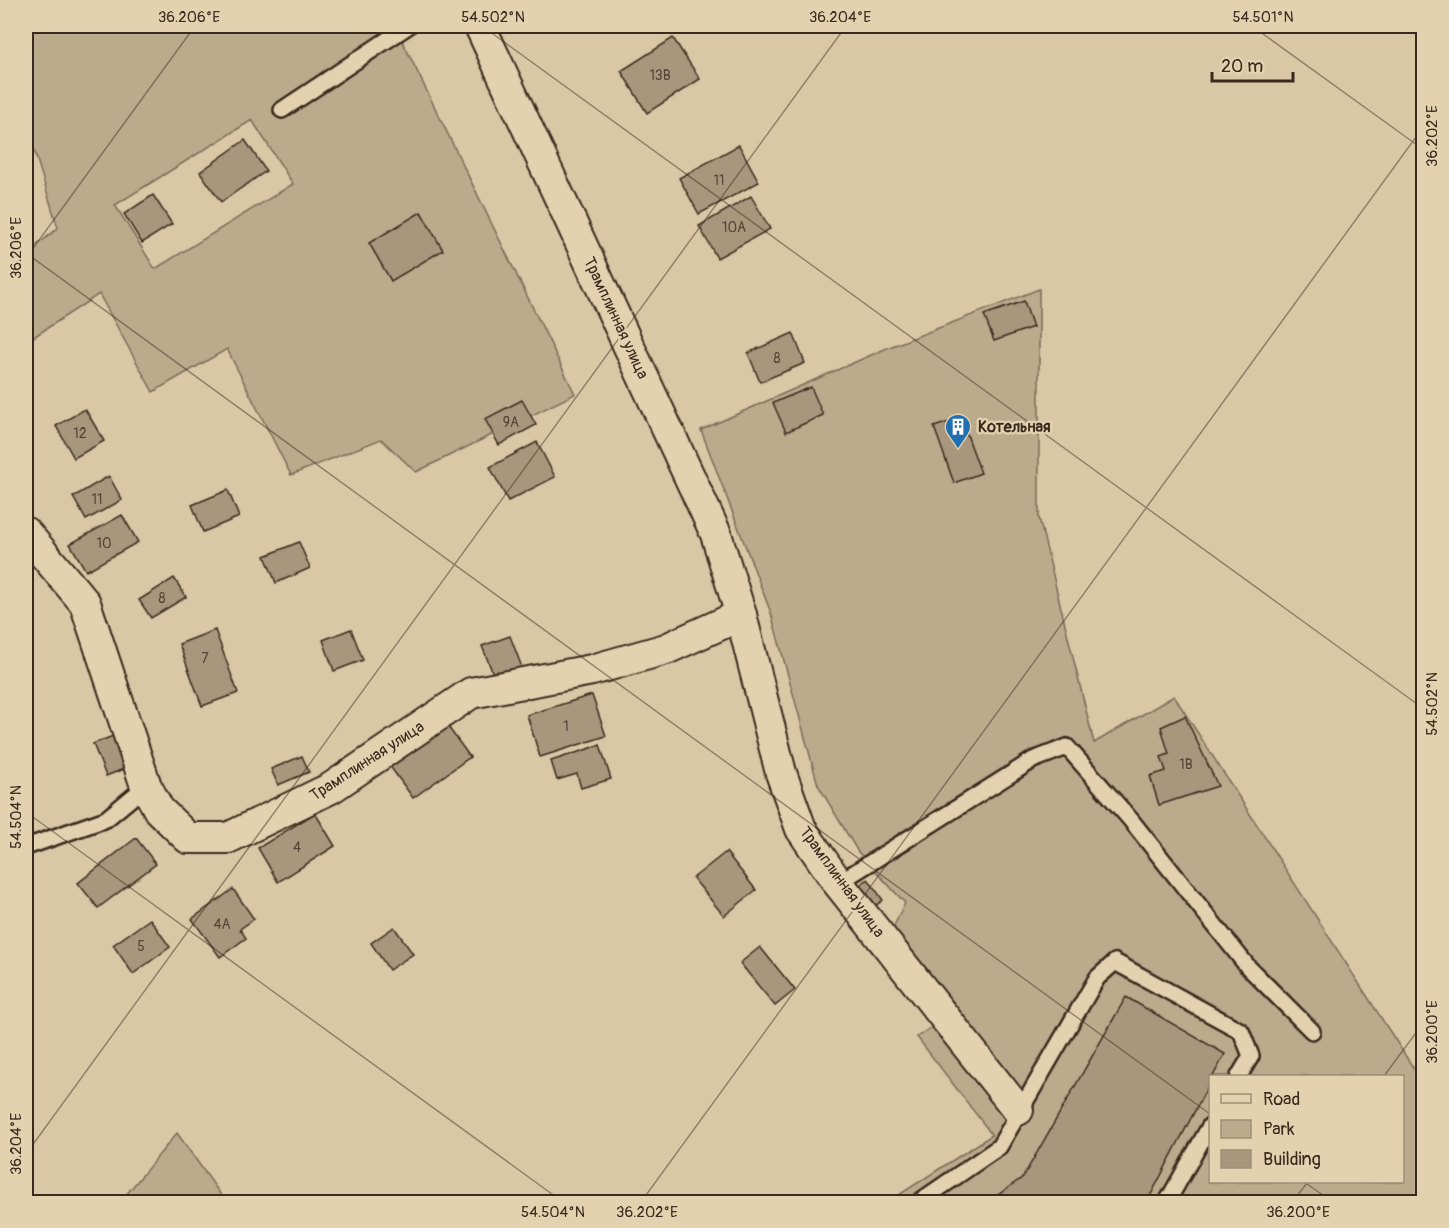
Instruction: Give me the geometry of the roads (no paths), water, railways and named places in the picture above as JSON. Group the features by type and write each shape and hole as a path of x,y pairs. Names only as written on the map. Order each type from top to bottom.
{"street":[{"name":"Трамплинная улица","path":"480,26 716,534 741,615 781,773 801,829 838,883 1018,1110"},
{"name":"Трамплинная улица","path":"26,533 85,603 146,786 159,810 188,838 228,838 332,788 471,693 592,670 666,649 741,615"}],"lane":[{"path":"282,110 408,26"},
{"path":"838,883 1032,760 1067,747 1130,819 1248,966 1312,1031"},
{"path":"26,847 106,819 146,786"},
{"path":"919,1203 999,1147 1018,1110 1097,978 1115,962 1240,1031 1251,1056 1240,1075"},
{"path":"1167,1203 1209,1128"}],"place":[{"name":"Котельная","path":"958,450"}]}
